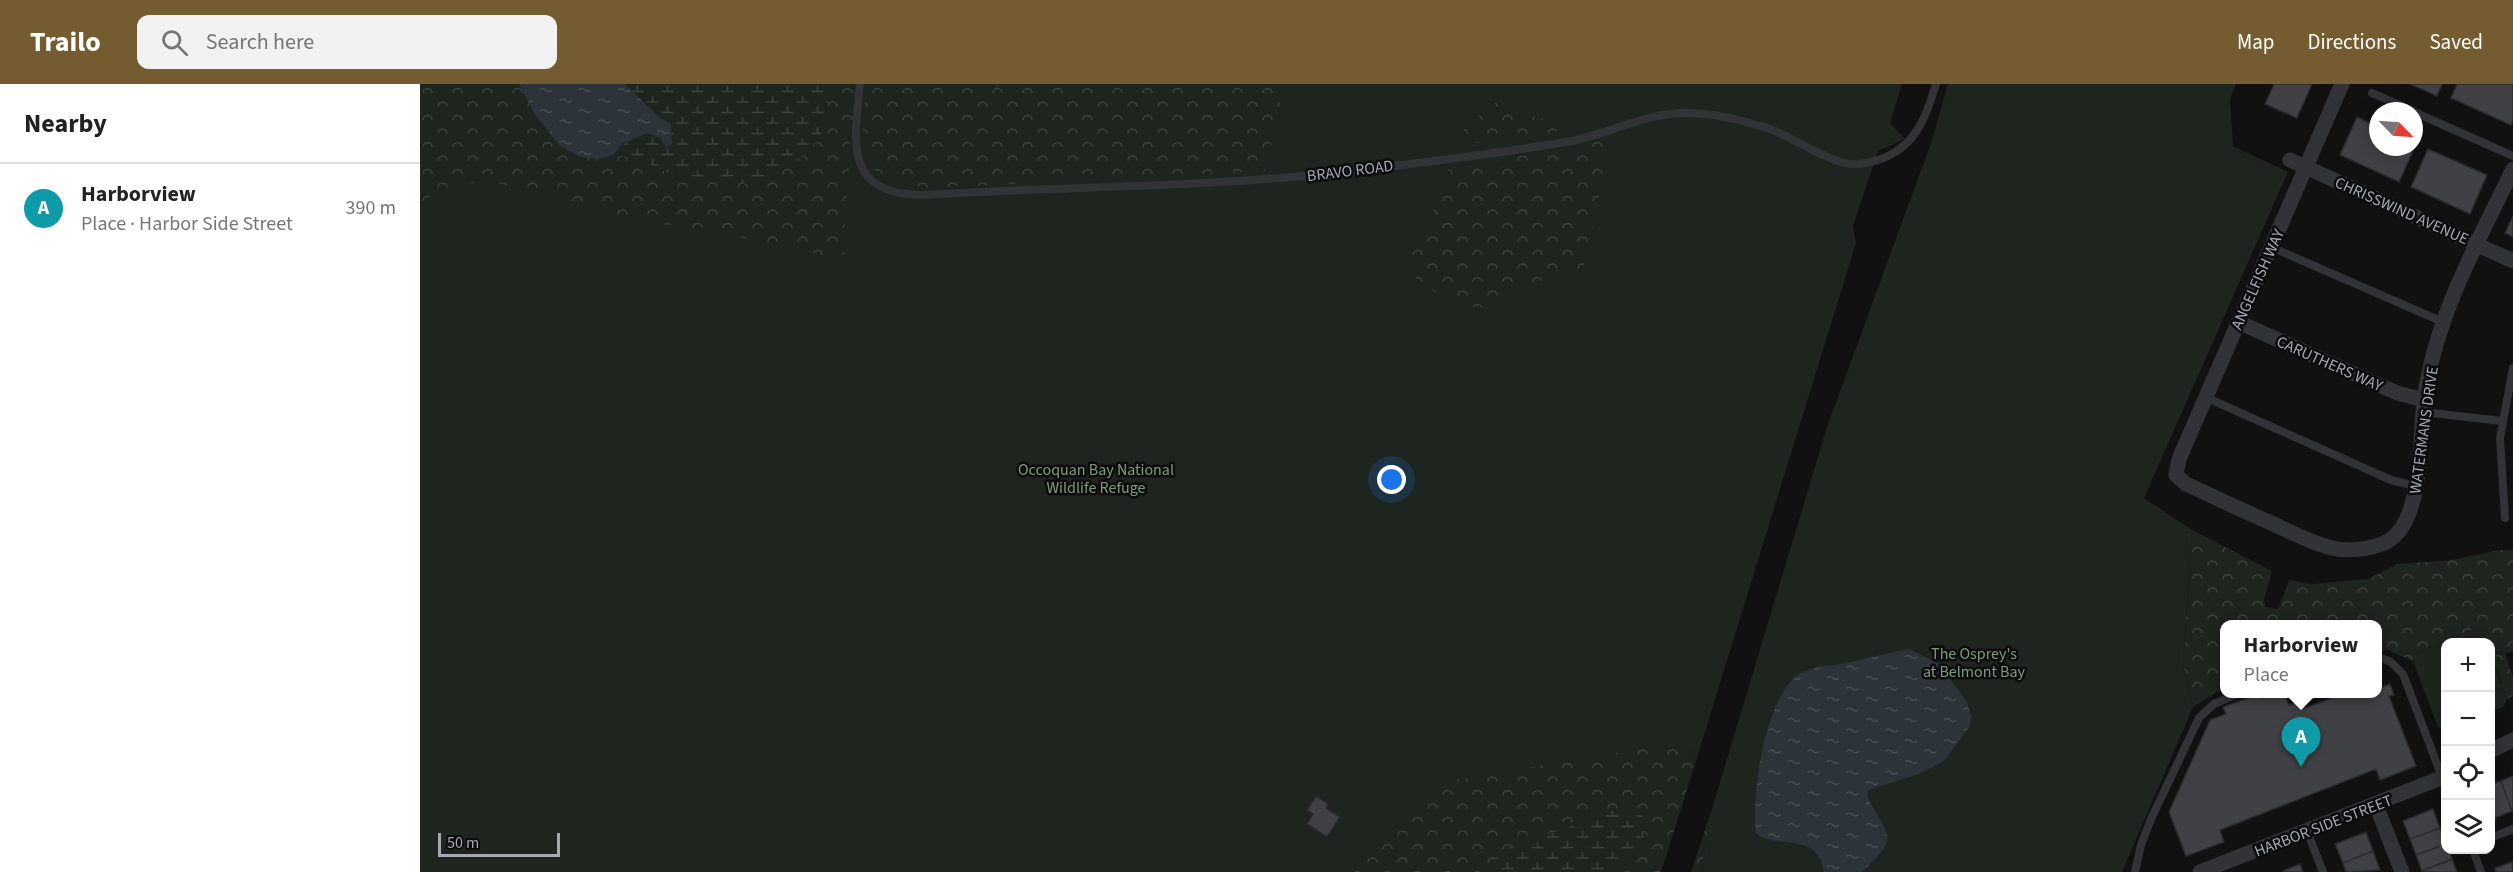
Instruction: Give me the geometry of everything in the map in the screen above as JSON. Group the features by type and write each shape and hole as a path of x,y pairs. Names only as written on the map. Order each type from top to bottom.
{"street":[{"name":"ANGELFISH WAY","path":"2176,475 2179,459 2205,397 2342,84"},
{"name":"CHRISSWIND AVENUE","path":"2290,160 2513,261"},
{"name":"WATERMANS DRIVE","path":"2176,475 2186,484 2324,546 2353,550 2384,544 2394,537 2411,507 2416,486 2423,406 2443,322 2513,170"},
{"name":"CARUTHERS WAY","path":"2238,322 2423,406"},
{"path":"2495,749 2513,740"},
{"name":"HARBOR SIDE STREET","path":"2200,872 2441,778"},
{"path":"2376,805 2402,872"}],"lane":[{"name":"BRAVO ROAD","path":"860,84 856,119 860,164 869,179 881,189 899,194 1243,182 1365,170 1573,141 1656,115 1683,113 1739,120 1772,130 1837,160 1857,165 1884,157 1912,140 1921,127 1936,84"},
{"path":"2372,93 2392,102"},
{"path":"2423,116 2513,156"},
{"path":"2271,247 2443,322"},
{"path":"2505,518 2500,438 2513,368"},
{"path":"2205,397 2391,480 2416,486"},
{"path":"2423,406 2502,421"},
{"path":"2382,659 2396,665 2403,674 2441,769"},
{"path":"2135,872 2141,845 2151,819 2199,718 2214,704 2227,698"},
{"path":"2495,836 2513,829"},
{"path":"2307,831 2323,872"},
{"path":"2475,854 2481,872"}],"green space":[{"name":"Occoquan Bay National Wildlife Refuge","path":"420,84 1902,84 1890,123 1905,139 1878,151 1853,226 1856,243 1692,774 1695,747 1645,872 420,872"},
{"path":"420,84 519,84 534,112 550,130 597,159 620,156 634,158 669,173 690,177 760,173 786,166 809,149 824,126 828,99 825,84 854,84 843,260 725,234 674,225 646,223 549,195 499,184 471,183 427,198 420,203"},
{"path":"625,84 825,84 829,97 826,123 817,141 807,153 787,166 747,184 672,175 637,158 613,155 624,144 647,133 660,138 671,124 660,118"},
{"path":"867,84 952,84 1003,87 1009,84 1284,84 1265,171 926,188 890,180 878,173 870,163 863,138"},
{"path":"952,84 1009,84 1003,87"},
{"name":"The Osprey's at Belmont Bay","path":"1948,84 2236,84 2230,99 2233,146 2288,172 2144,498 2192,530 2183,665 2193,707 2122,872 1701,872 1711,812 1827,427 1931,143"},
{"path":"1494,103 1512,105 1536,117 1579,128 1452,146 1455,137"},
{"path":"1609,140 1603,156 1602,194 1592,203 1593,242 1583,267 1518,289 1492,308 1468,307 1422,286 1406,263 1434,209 1449,169"},
{"path":"2192,530 2272,571 2264,600 2266,607 2278,609 2289,580 2313,584 2368,579 2398,564 2452,560 2500,550 2513,550 2513,651 2505,654 2513,676 2513,696 2507,699 2495,666 2495,638 2484,638 2483,635 2472,630 2452,638 2441,638 2441,643 2415,653 2413,661 2388,650 2382,651 2382,620 2220,620 2220,691 2193,707 2183,665"},
{"path":"2472,630 2483,635 2484,638 2452,638"},
{"path":"2441,643 2441,728 2438,727 2413,661 2415,653"},
{"path":"2495,668 2507,699 2503,707 2495,710"},
{"path":"1675,741 1689,742 1695,747 1692,774 1661,872 1340,872 1413,806 1444,782"},
{"path":"1630,810 1641,813 1645,831 1640,845 1619,872 1482,872 1500,852 1524,841 1562,830 1606,811"},
{"path":"1711,812 1701,872 1691,872"}],"water":[{"path":"519,84 625,84 660,118 671,124 672,144 666,147 660,138 647,133 622,144 613,155 597,159 580,157 560,146 536,116"},
{"path":"1909,649 1939,664 1967,702 1971,716 1970,726 1944,761 1919,774 1868,790 1869,800 1887,834 1885,846 1880,853 1862,872 1824,872 1820,859 1814,851 1795,843 1764,838 1756,833 1756,795 1763,747 1778,701 1789,684 1801,673 1813,668"}],"building":[{"path":"2274,84 2312,84 2297,118 2265,104"},
{"path":"2410,84 2442,84 2437,96"},
{"path":"2457,84 2513,84 2511,125 2451,98"},
{"path":"2357,117 2369,123 2369,156 2411,156 2399,182 2340,155"},
{"path":"2428,149 2487,175 2470,214 2411,187"},
{"path":"2513,216 2513,237 2505,233"},
{"path":"2390,684 2394,695 2389,696 2416,766 2380,780 2376,769 2220,830 2224,842 2186,856 2169,812 2210,720 2226,714 2223,707 2248,698 2286,698 2289,705 2302,700 2305,708 2332,698 2382,698 2382,687"},
{"path":"2513,776 2513,810 2512,811 2501,781"},
{"path":"2501,781 2512,811 2495,818 2495,800 2495,783"},
{"path":"1316,796 1328,804 1326,808 1340,817 1327,837 1307,824 1313,814 1307,810"},
{"path":"2433,809 2440,828 2410,839 2403,821"},
{"path":"2440,828 2441,831 2441,846 2416,855 2410,839"},
{"path":"2366,832 2373,851 2343,863 2335,844"},
{"path":"2441,846 2441,854 2450,854 2452,859 2422,871 2416,855"},
{"path":"2373,851 2380,870 2346,872 2343,863"},
{"path":"2452,859 2457,872 2422,871"},
{"path":"2512,862 2513,872 2496,872 2495,868"},
{"path":"2300,864 2303,872 2283,871"}],"place":[{"name":"Harborview","path":"2301,767"}]}
